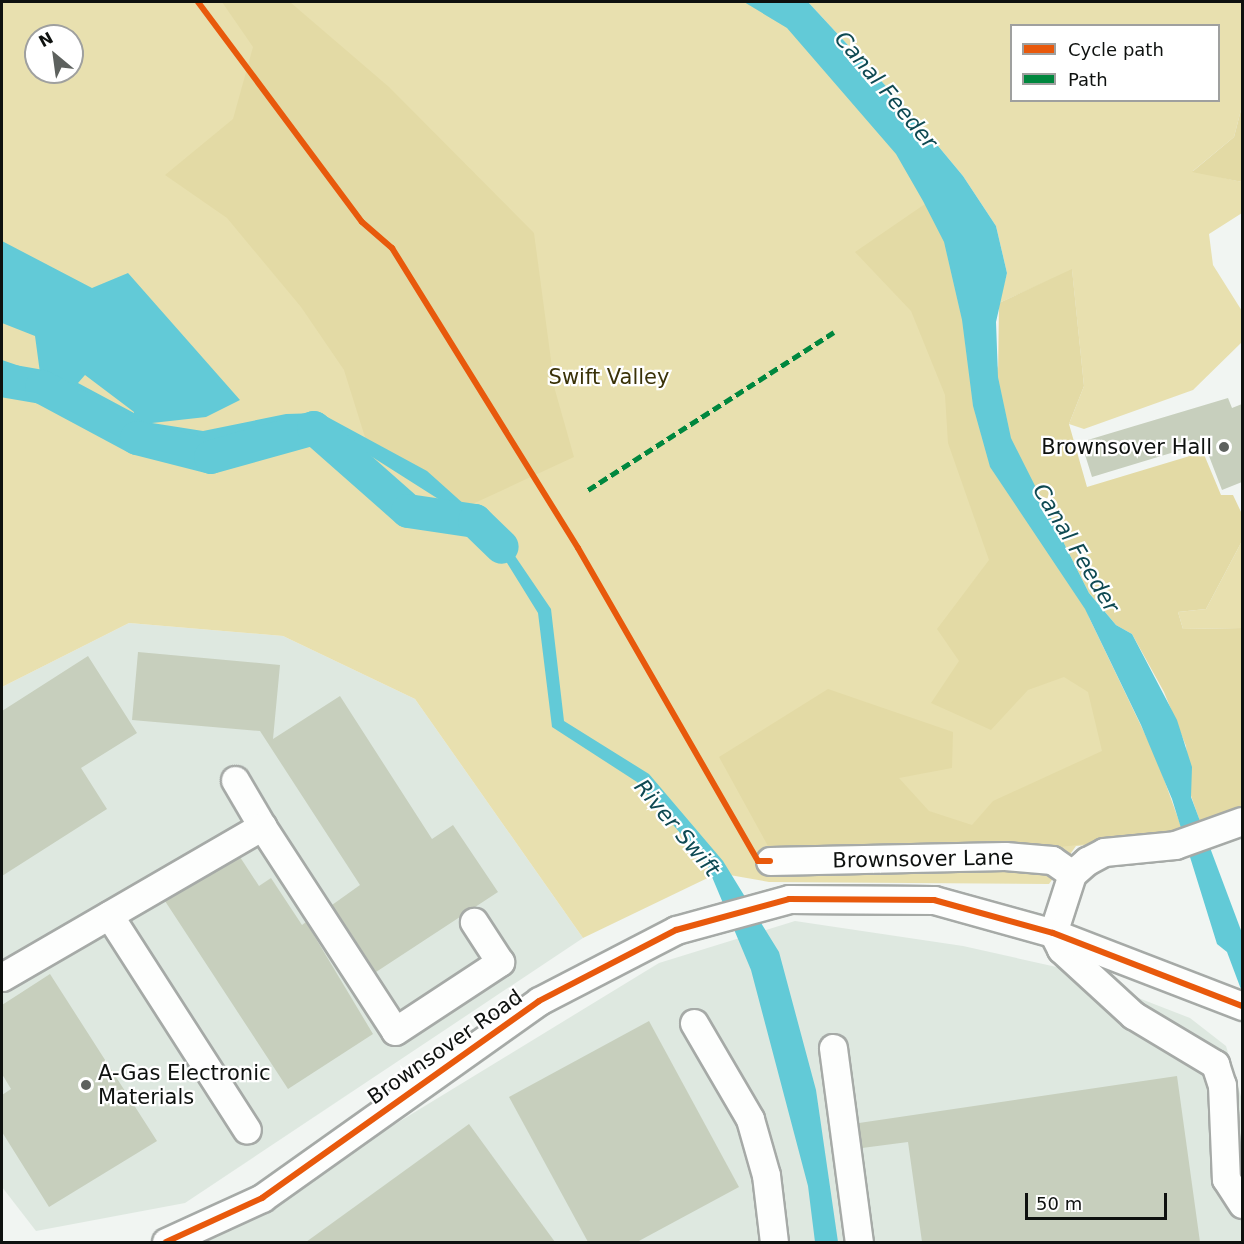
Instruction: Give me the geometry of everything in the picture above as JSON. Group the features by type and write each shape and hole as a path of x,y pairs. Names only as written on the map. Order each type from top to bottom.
{"street":[{"path":"235,780 262,826 395,1031 500,962 474,922"},
{"path":"1242,821 1175,845 1104,852 1072,874 1053,933 1062,949 1133,1015 1215,1064 1222,1085 1226,1179 1242,1204"},
{"path":"2,977 262,826"},
{"name":"Brownsover Lane","path":"770,861 1005,856 1052,860 1072,874"},
{"name":"Brownsover Road","path":"166,1242 262,1198 539,1001 707,918 789,899 934,900 1053,933 1242,1006"},
{"path":"109,915 246,1130"},
{"path":"694,1023 750,1119 766,1175 774,1242"},
{"path":"833,1048 859,1242"}],"shaded area":[{"path":"222,2 290,2 389,87 534,233 555,390 574,457 466,507 369,450 344,370 301,307 227,218 165,175 233,119 253,47"},
{"path":"1242,106 1242,182 1192,172 1234,137"},
{"path":"925,204 944,242 962,320 973,406 990,467 1085,609 1156,757 1183,832 1052,848 774,857 719,757 828,689 953,732 952,768 899,778 929,811 972,825 993,801 1102,751 1088,692 1064,677 1028,690 991,730 931,703 959,661 937,629 989,560 948,443 945,395 911,311 855,252"},
{"path":"1072,269 1084,386 1069,424 1087,487 1203,452 1221,495 1233,495 1242,514 1242,541 1206,609 1178,612 1183,629 1242,628 1242,806 1202,827 1191,796 1186,746 1164,692 1132,634 1116,625 1089,593 1011,438 998,377 999,303"},
{"path":"129,623 283,636 415,699 583,938 185,1203 36,1231 2,1187 2,687"},
{"path":"795,921 963,946 1061,968 1190,1018 1226,1046 1242,1100 1242,1242 202,1242 659,963"}],"green space":[{"name":"Swift Valley","path":"2,2 781,2 913,143 1081,588 1148,840 1076,846 1049,884 769,882 718,873 583,938 415,699 283,636 129,623 2,687"},
{"path":"808,2 1242,2 1242,106 1234,137 1193,171 1242,182 1242,213 1209,234 1213,265 1242,311 1242,342 1193,390 1084,429 1069,424 1084,386 1072,270 999,303 1007,273 996,226 963,176 909,111"},
{"path":"1242,541 1242,628 1183,629 1178,612 1206,609"}],"water":[{"name":"Canal Feeder","path":"744,2 808,2 909,111 963,176 996,226 1007,273 996,322 998,377 1011,438 1089,593 1116,625 1132,634 1177,720 1192,767 1191,797 1242,933 1242,992 1227,952 1217,944 1172,799 1141,725 1085,609 990,467 973,406 962,320 944,242 896,154 787,28"},
{"path":"2,241 92,288 128,273 240,400 206,417 152,423 203,431 286,414 320,413 427,471 504,540 551,609 564,721 649,774 723,861 779,952 816,1090 838,1242 815,1242 808,1186 751,970 707,865 637,782 552,727 538,613 504,558 462,514 325,427 302,426 204,446 147,437 66,395 61,400 42,387 41,379 2,369 2,360 40,373 35,336 2,323","holes":["85,375 134,413 78,383"]}],"building":[{"path":"1228,398 1232,408 1242,404 1242,482 1222,490 1204,443 1092,477 1081,442"},
{"path":"138,652 280,665 273,739 340,696 432,839 453,825 498,892 376,972 332,905 360,885 260,731 132,720"},
{"path":"88,656 137,733 81,768 107,809 2,876 2,711"},
{"path":"240,857 259,886 271,878 302,925 306,922 373,1034 288,1089 165,901"},
{"path":"50,974 157,1141 49,1207 2,1132 2,1095 11,1089 2,1074 2,1005"},
{"path":"649,1021 739,1187 637,1242 588,1242 509,1097"},
{"path":"1177,1076 1200,1242 922,1242 908,1142 862,1148 859,1123"},
{"path":"469,1124 555,1242 306,1242"}],"waterway":[{"name":"River Swift","path":"2,380 42,387 137,438 211,457 314,428 408,511 475,521 502,547"}],"marked path":[{"path":"588,490 834,332"}],"cycle path":[{"path":"198,2 362,222 392,248 578,548 758,861 770,861"},
{"path":"166,1242 262,1198 539,1001 676,930 789,899 934,900 1053,933 1242,1006"}],"place":[{"name":"Brownsover Hall","path":"1224,447"},
{"name":"A-Gas Electronic Materials","path":"86,1085"}]}
